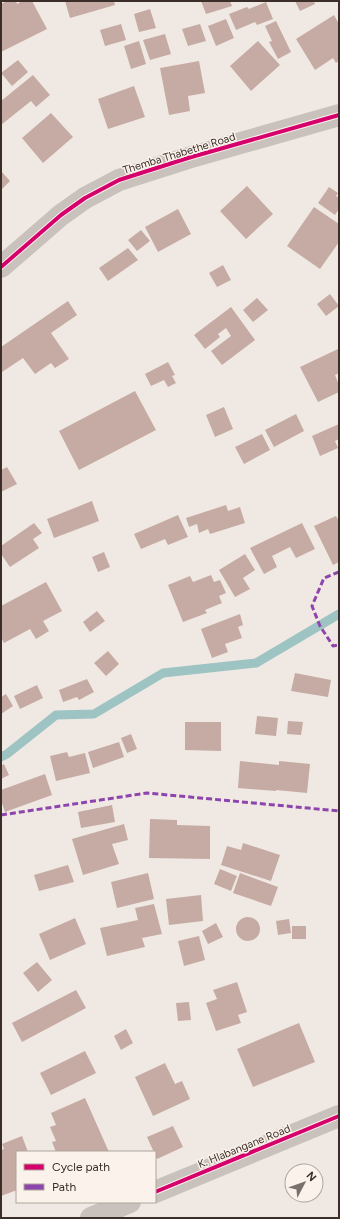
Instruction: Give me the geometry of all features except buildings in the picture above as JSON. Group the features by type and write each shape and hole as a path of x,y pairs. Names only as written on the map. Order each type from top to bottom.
{"street":[{"name":"Themba Thabethe Road","path":"1,267 61,216 85,198 119,180 188,158 339,115"},
{"name":"K. Hlabangane Road","path":"156,1192 339,1116"},
{"path":"91,1218 128,1203"}],"waterway":[{"path":"1,757 7,754 56,715 94,714 163,673 256,663 339,614"}],"marked path":[{"path":"339,572 324,578 312,606 320,626 333,646 339,645"},
{"path":"1,815 147,793 339,811"}],"cycle path":[{"path":"1,267 61,215 85,198 119,180 188,158 339,115"},
{"path":"156,1192 339,1116"}]}
